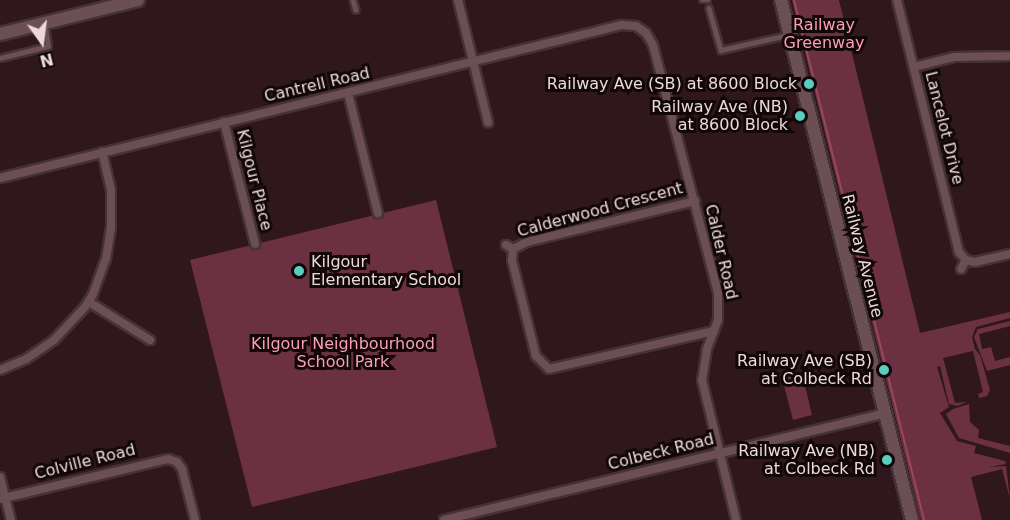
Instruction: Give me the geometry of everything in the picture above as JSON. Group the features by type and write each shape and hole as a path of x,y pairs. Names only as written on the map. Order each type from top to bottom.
{"main road":[{"path":"0,34 138,0"},
{"name":"Railway Avenue","path":"781,0 912,520"}],"street":[{"path":"458,0 488,123"},
{"name":"Lancelot Drive","path":"897,0 959,252 966,260"},
{"name":"Cantrell Road","path":"0,178 621,25 641,29"},
{"name":"Calder Road","path":"641,29 653,45 718,293 719,313 704,363 702,380 736,520"},
{"path":"914,67 954,57 1010,56"},
{"path":"348,93 378,213"},
{"name":"Kilgour Place","path":"224,122 255,244"},
{"path":"0,370 26,359 48,345 89,302 106,259 111,228 111,190 102,152"},
{"name":"Calderwood Crescent","path":"694,201 510,247 512,260 536,356 549,369 714,330"},
{"path":"961,269 966,260 975,262 1010,254"},
{"path":"89,302 150,340"},
{"name":"Colbeck Road","path":"444,520 885,413"},
{"name":"Colville Road","path":"2,498 168,459 177,462 182,469 195,520"},
{"path":"0,477 2,498 10,520"}],"lane":[{"path":"353,0 356,10"},
{"path":"702,0 708,0"},
{"path":"710,8 721,50 790,35"},
{"path":"0,58 48,46 44,23"}],"green space":[{"name":"Railway Greenway","path":"792,0 839,0 920,333 1010,312 1010,318 976,327 972,337 990,390 987,396 979,398 978,394 983,392 973,351 943,358 955,403 967,402 957,406 949,404 940,366 937,367 949,407 940,413 957,441 976,446 974,453 1005,461 1006,464 989,467 1006,466 1010,499 1002,469 971,477 982,520 921,520"},
{"name":"Kilgour Neighbourhood School Park","path":"436,200 497,447 252,507 190,260"},
{"path":"1010,321 1010,326 979,334 982,349 991,347 995,361 1010,357 1010,365 987,371 974,337 978,329"},
{"path":"802,373 812,415 793,420 782,378"},
{"path":"969,404 970,422 979,430 978,438 1010,446 1010,453 959,438 946,414"}],"waterway":[{"path":"794,0 924,520"}],"place":[{"name":"Railway Ave (SB) at 8600 Block","path":"809,84"},
{"name":"Railway Ave (NB) at 8600 Block","path":"800,116"},
{"name":"Kilgour Elementary School","path":"299,271"},
{"name":"Railway Ave (SB) at Colbeck Rd","path":"884,370"},
{"name":"Railway Ave (NB) at Colbeck Rd","path":"887,460"}]}
